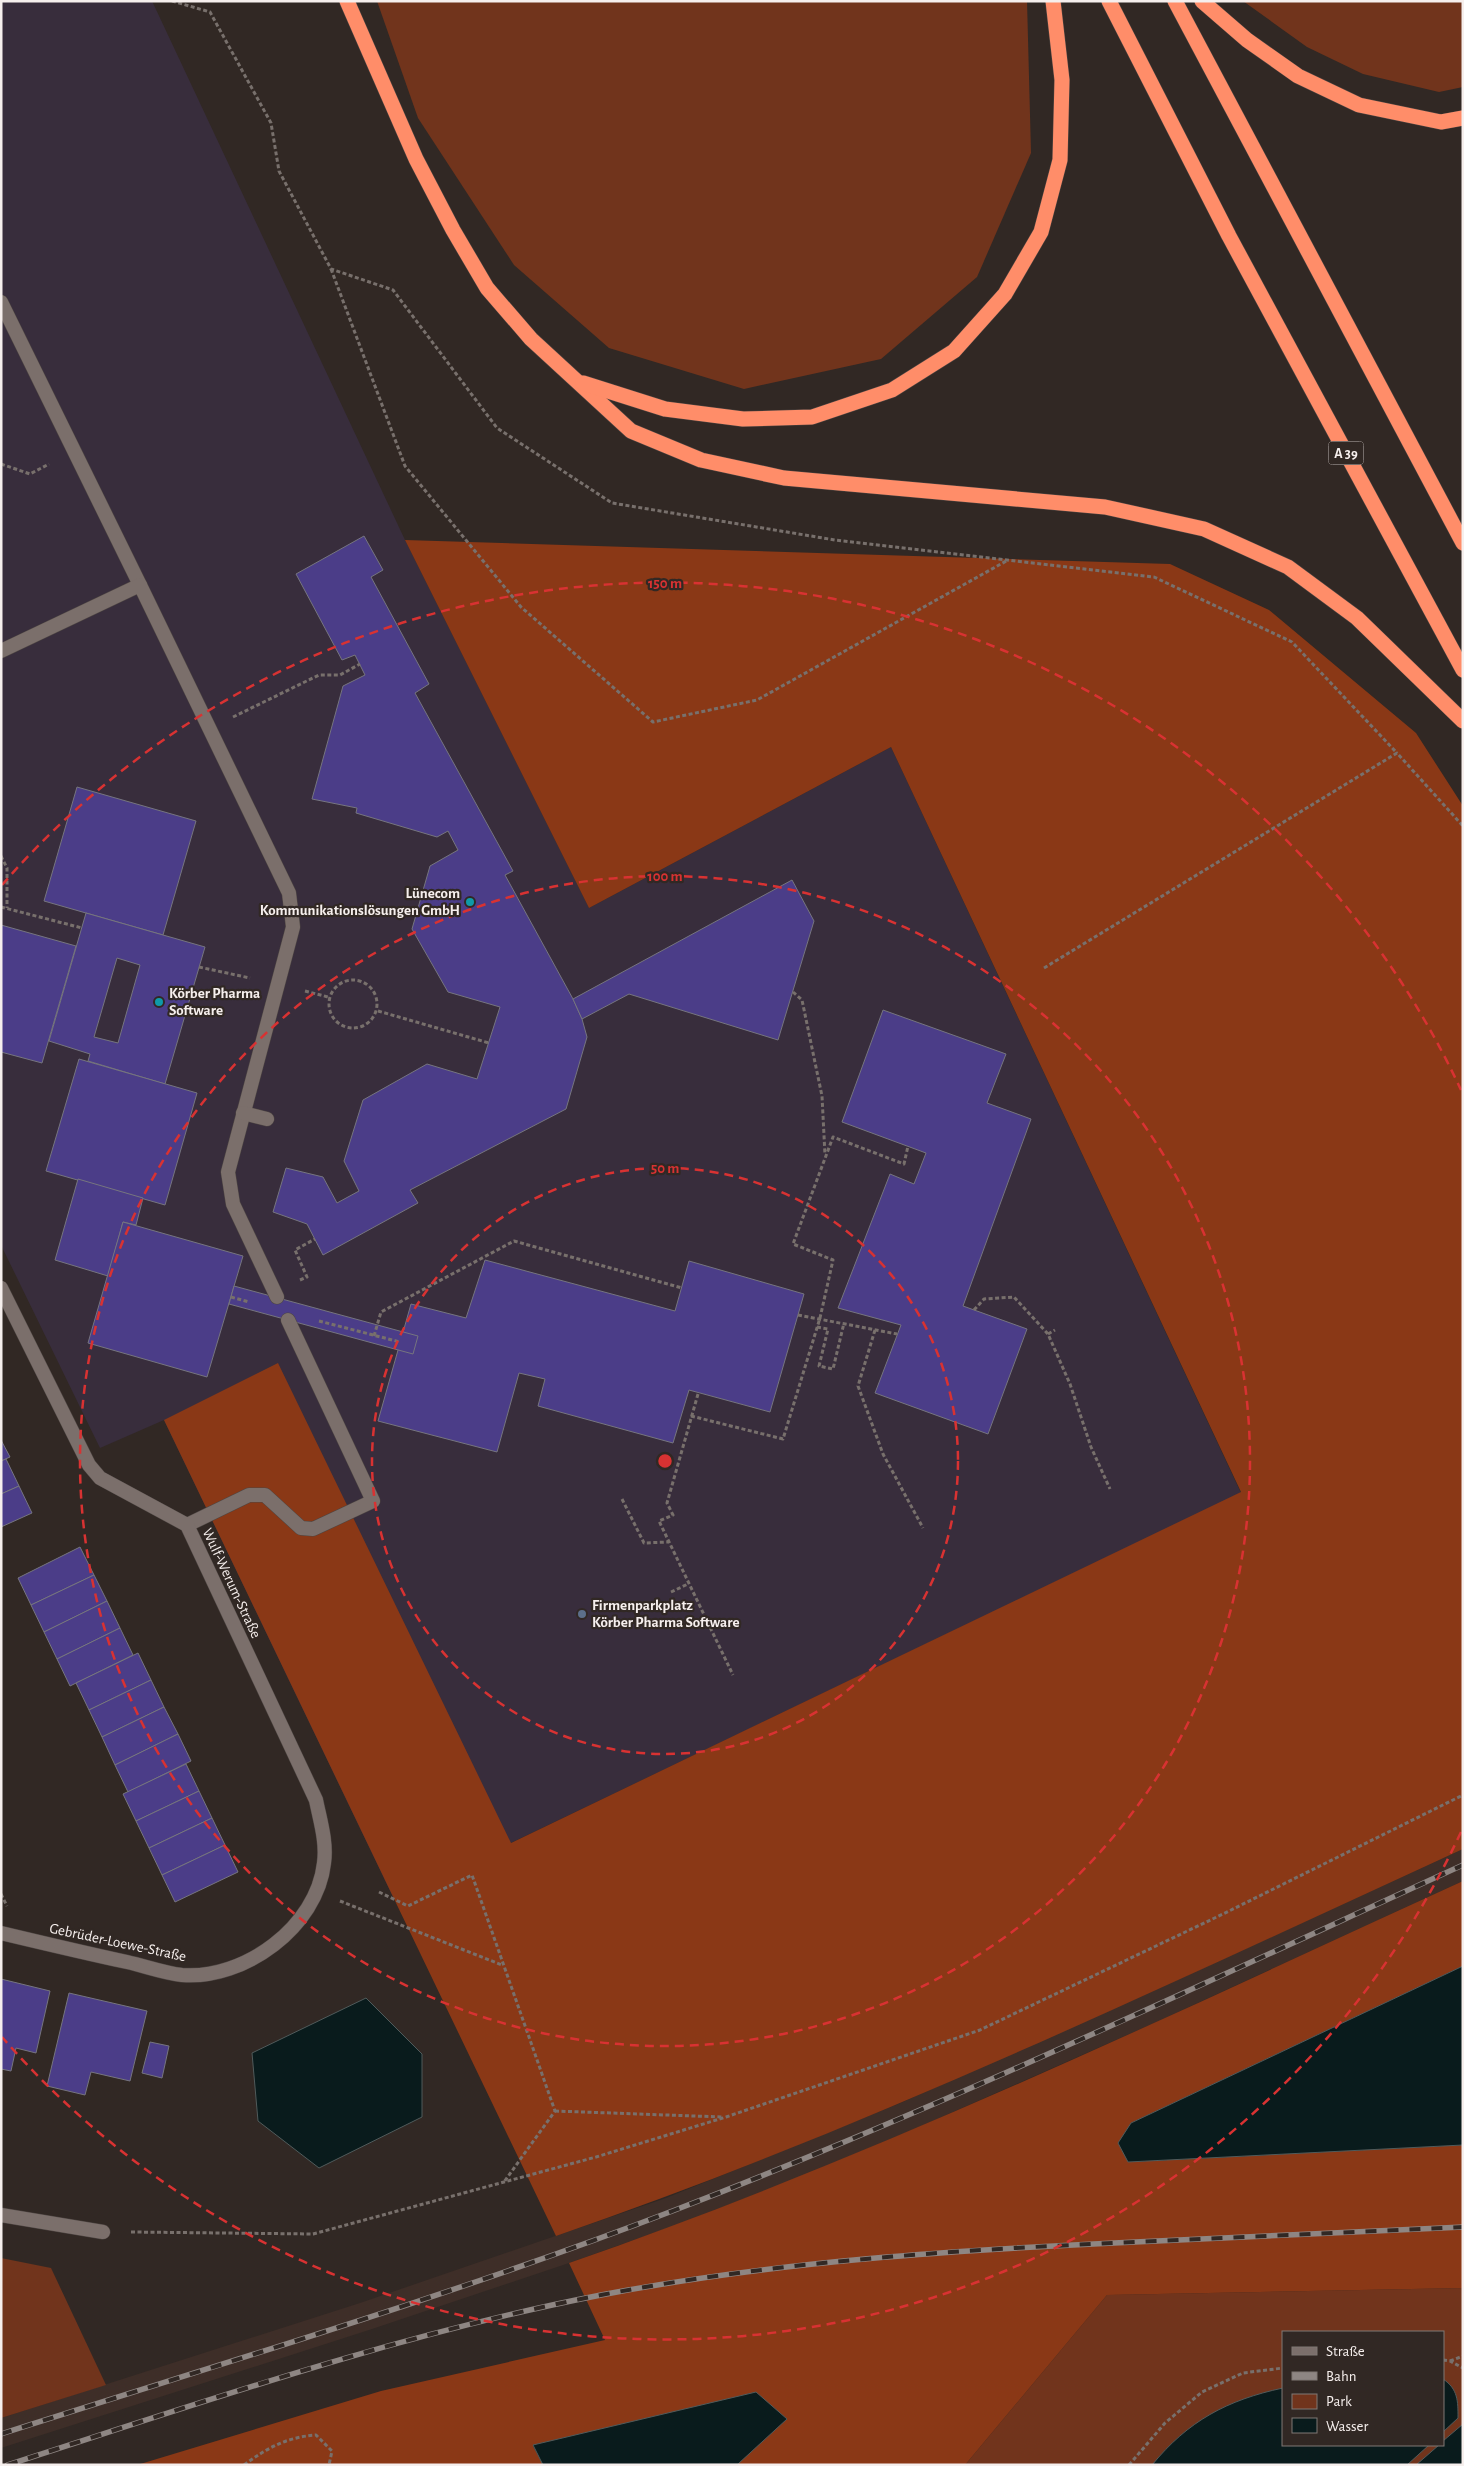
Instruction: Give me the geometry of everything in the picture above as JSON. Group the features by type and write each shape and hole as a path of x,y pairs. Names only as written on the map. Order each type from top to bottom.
{"highway":[{"path":"580,382 665,409 743,420 812,417 892,390 954,351 1005,294 1041,232 1060,160 1062,80 1053,1"},
{"name":"A 39","path":"1109,1 1234,245 1463,670"},
{"path":"1175,1 1463,543"},
{"path":"1202,1 1247,40 1298,76 1358,106 1441,122 1463,118"},
{"path":"347,4 416,159 453,230 487,288 531,339 580,382 631,432 701,460 784,478 1105,506 1204,529 1288,567 1357,618 1463,721"}],"street":[{"path":"1,302 289,893 292,927 228,1172 233,1204 277,1297"},
{"path":"1,651 140,585"},
{"path":"243,1113 267,1119"},
{"name":"Wulf-Werum-Straße","path":"1,1288 89,1465 100,1478 187,1525 316,1800 324,1837 324,1864"},
{"path":"187,1525 249,1495 265,1495 301,1528 313,1529 373,1500 288,1320"},
{"name":"Gebrüder-Loewe-Straße","path":"1,1933 182,1975 214,1973 248,1962 278,1941 303,1915 316,1892 324,1864"},
{"path":"1,2215 103,2232"}],"path":[{"path":"331,269 405,466 521,607 653,722 757,700 1008,560"},
{"path":"1,464 30,474 74,451"},
{"path":"211,730 247,707 319,675 340,675 360,664"},
{"path":"1044,968 1397,754 1463,826"},
{"path":"1,856 7,868 7,908"},
{"path":"1,906 82,928"},
{"path":"360,979 376,991 378,1011 366,1026 346,1029 331,1017 328,997 340,982 360,979"},
{"path":"793,992 802,1000 822,1096 825,1156"},
{"path":"378,1011 489,1043"},
{"path":"691,1416 783,1439 820,1318 833,1260 793,1244 825,1156 834,1137 904,1164 908,1146"},
{"path":"374,1336 381,1312 514,1240 682,1288"},
{"path":"974,1310 984,1299 1014,1297 1048,1334 1070,1384 1091,1448 1110,1489"},
{"path":"798,1315 897,1334"},
{"path":"311,1320 400,1342"},
{"path":"817,1327 828,1329 819,1366 833,1369 844,1323"},
{"path":"875,1330 858,1386 883,1454 923,1528"},
{"path":"1048,1334 1055,1330"},
{"path":"698,1394 667,1503 673,1515 659,1521 733,1675"},
{"path":"622,1499 644,1543 668,1542"},
{"path":"671,1592 688,1584"},
{"path":"103,2232 314,2234 504,2183 726,2117 980,2030 1223,1914 1463,1795"},
{"path":"379,1892 408,1906 472,1875 502,1965 555,2111"},
{"path":"316,1892 502,1965"},
{"path":"555,2111 726,2117"},
{"path":"504,2183 555,2111"},
{"path":"1450,2361 1463,2356"},
{"path":"1444,2360 1450,2361 1463,2368"},
{"path":"1129,2465 1165,2423 1202,2392 1243,2373 1282,2368"},
{"path":"244,2465 264,2450 294,2436 316,2434 332,2451 328,2465"}],"shaded area":[{"path":"1,1 152,1 405,540 589,908 891,747 1241,1493 394,1899 164,1420 100,1448 1,1245"},
{"path":"405,540 1170,564 1269,610 1416,733 1463,806 1463,1849 1127,2003 901,2103 787,2150 556,2236 164,1420 278,1363 511,1843 1241,1492 891,747 589,908"},
{"path":"1463,1849 1463,1881 1152,2024 910,2131 795,2179 676,2225 569,2263 369,2330 1,2448 1,2418 360,2303 666,2198 898,2104 1140,1997"},
{"path":"1463,1881 1463,1966 1131,2123 1128,2162 1463,2145 1463,2288 1107,2295 965,2465 697,2465 738,2464 533,2446 543,2465 137,2465 381,2391 605,2340 569,2263 683,2222 909,2131 1131,2033"}],"green space":[{"path":"377,1 1027,1 1031,153 977,277 881,359 744,389 609,348 514,265 418,118"},
{"path":"1243,1 1463,1 1463,87 1439,92 1363,74 1307,47"},
{"path":"1,2258 51,2268 106,2385 1,2418"},
{"path":"1463,2288 1463,2465 965,2465 1107,2295"}],"water":[{"path":"1463,1966 1463,2145 1128,2162 1118,2143 1131,2123"},
{"path":"366,1998 422,2054 422,2117 319,2168 258,2121 252,2053"},
{"path":"1444,2380 1452,2387 1456,2396 1458,2418 1444,2431"},
{"path":"1282,2388 1282,2446 1428,2446 1407,2465 1152,2465 1180,2436 1210,2414 1226,2406"},
{"path":"756,2392 787,2419 738,2464 543,2465 533,2445"},
{"path":"1463,2424 1463,2465 1416,2465 1438,2446 1444,2446 1444,2440"}],"building":[{"name":"Lünecom Kommunikationslösungen GmbH","path":"364,536 383,570 371,577 429,684 415,693 513,871 505,875 573,999 582,1019 587,1037 566,1109 410,1190 418,1203 323,1255 307,1224 273,1212 286,1168 323,1177 337,1203 359,1191 344,1161 363,1100 427,1064 477,1079 500,1007 448,992 412,929 430,866 458,850 448,831 437,837 356,813 357,808 312,799 343,686 365,675 355,655 342,660 296,574"},
{"path":"77,787 196,821 163,935 44,901"},
{"path":"792,880 814,921 778,1040 629,994 582,1019 573,999"},
{"name":"Körber Pharma Software","path":"86,913 205,947 165,1084 88,1061 90,1054 49,1041","holes":["117,958 140,965 118,1043 94,1037"]},
{"path":"1,925 76,946 42,1063 1,1052"},
{"path":"883,1010 1006,1054 987,1103 1031,1119 963,1306 1027,1329 988,1434 875,1393 901,1325 838,1308 890,1174 914,1184 926,1153 842,1122"},
{"path":"79,1059 197,1093 165,1205 46,1171"},
{"path":"78,1179 143,1198 136,1225 123,1222 108,1276 55,1260"},
{"path":"123,1222 243,1256 207,1377 88,1343"},
{"path":"485,1260 675,1311 689,1261 804,1294 770,1412 689,1390 673,1443 538,1406 545,1379 519,1373 497,1452 378,1421 411,1304 466,1318"},
{"path":"234,1286 418,1336 413,1354 229,1304"},
{"path":"1,1440 10,1457 1,1461"},
{"path":"6,1459 19,1486 1,1494 1,1461"},
{"path":"19,1486 32,1513 1,1527 1,1494"},
{"path":"80,1547 94,1575 31,1605 18,1578"},
{"path":"94,1575 107,1601 44,1632 31,1605"},
{"path":"107,1601 120,1628 57,1659 44,1632"},
{"path":"120,1628 133,1655 70,1686 57,1659"},
{"path":"138,1653 151,1680 89,1710 76,1683"},
{"path":"151,1680 164,1707 102,1737 89,1710"},
{"path":"164,1707 178,1734 115,1765 102,1737"},
{"path":"178,1734 191,1761 128,1792 115,1765"},
{"path":"186,1764 199,1791 136,1821 123,1794"},
{"path":"199,1791 212,1818 149,1848 136,1821"},
{"path":"212,1818 225,1845 162,1875 149,1848"},
{"path":"225,1845 238,1872 175,1902 162,1875"},
{"path":"1,1979 50,1991 36,2053 16,2048 11,2071 1,2069"},
{"path":"69,1993 147,2011 130,2081 91,2072 85,2095 47,2086"},
{"path":"150,2042 169,2046 162,2078 142,2073"}],"railway":[{"path":"1,2434 424,2299 508,2271 675,2210 874,2129 1072,2044 1463,1865"},
{"path":"7,2465 376,2349 526,2311 667,2283 801,2265 934,2253 1463,2227"}],"place":[{"name":"Lünecom Kommunikationslösungen GmbH","path":"470,902"},
{"name":"Körber Pharma Software","path":"159,1002"},
{"name":"Firmenparkplatz Körber Pharma Software","path":"582,1614"}]}
